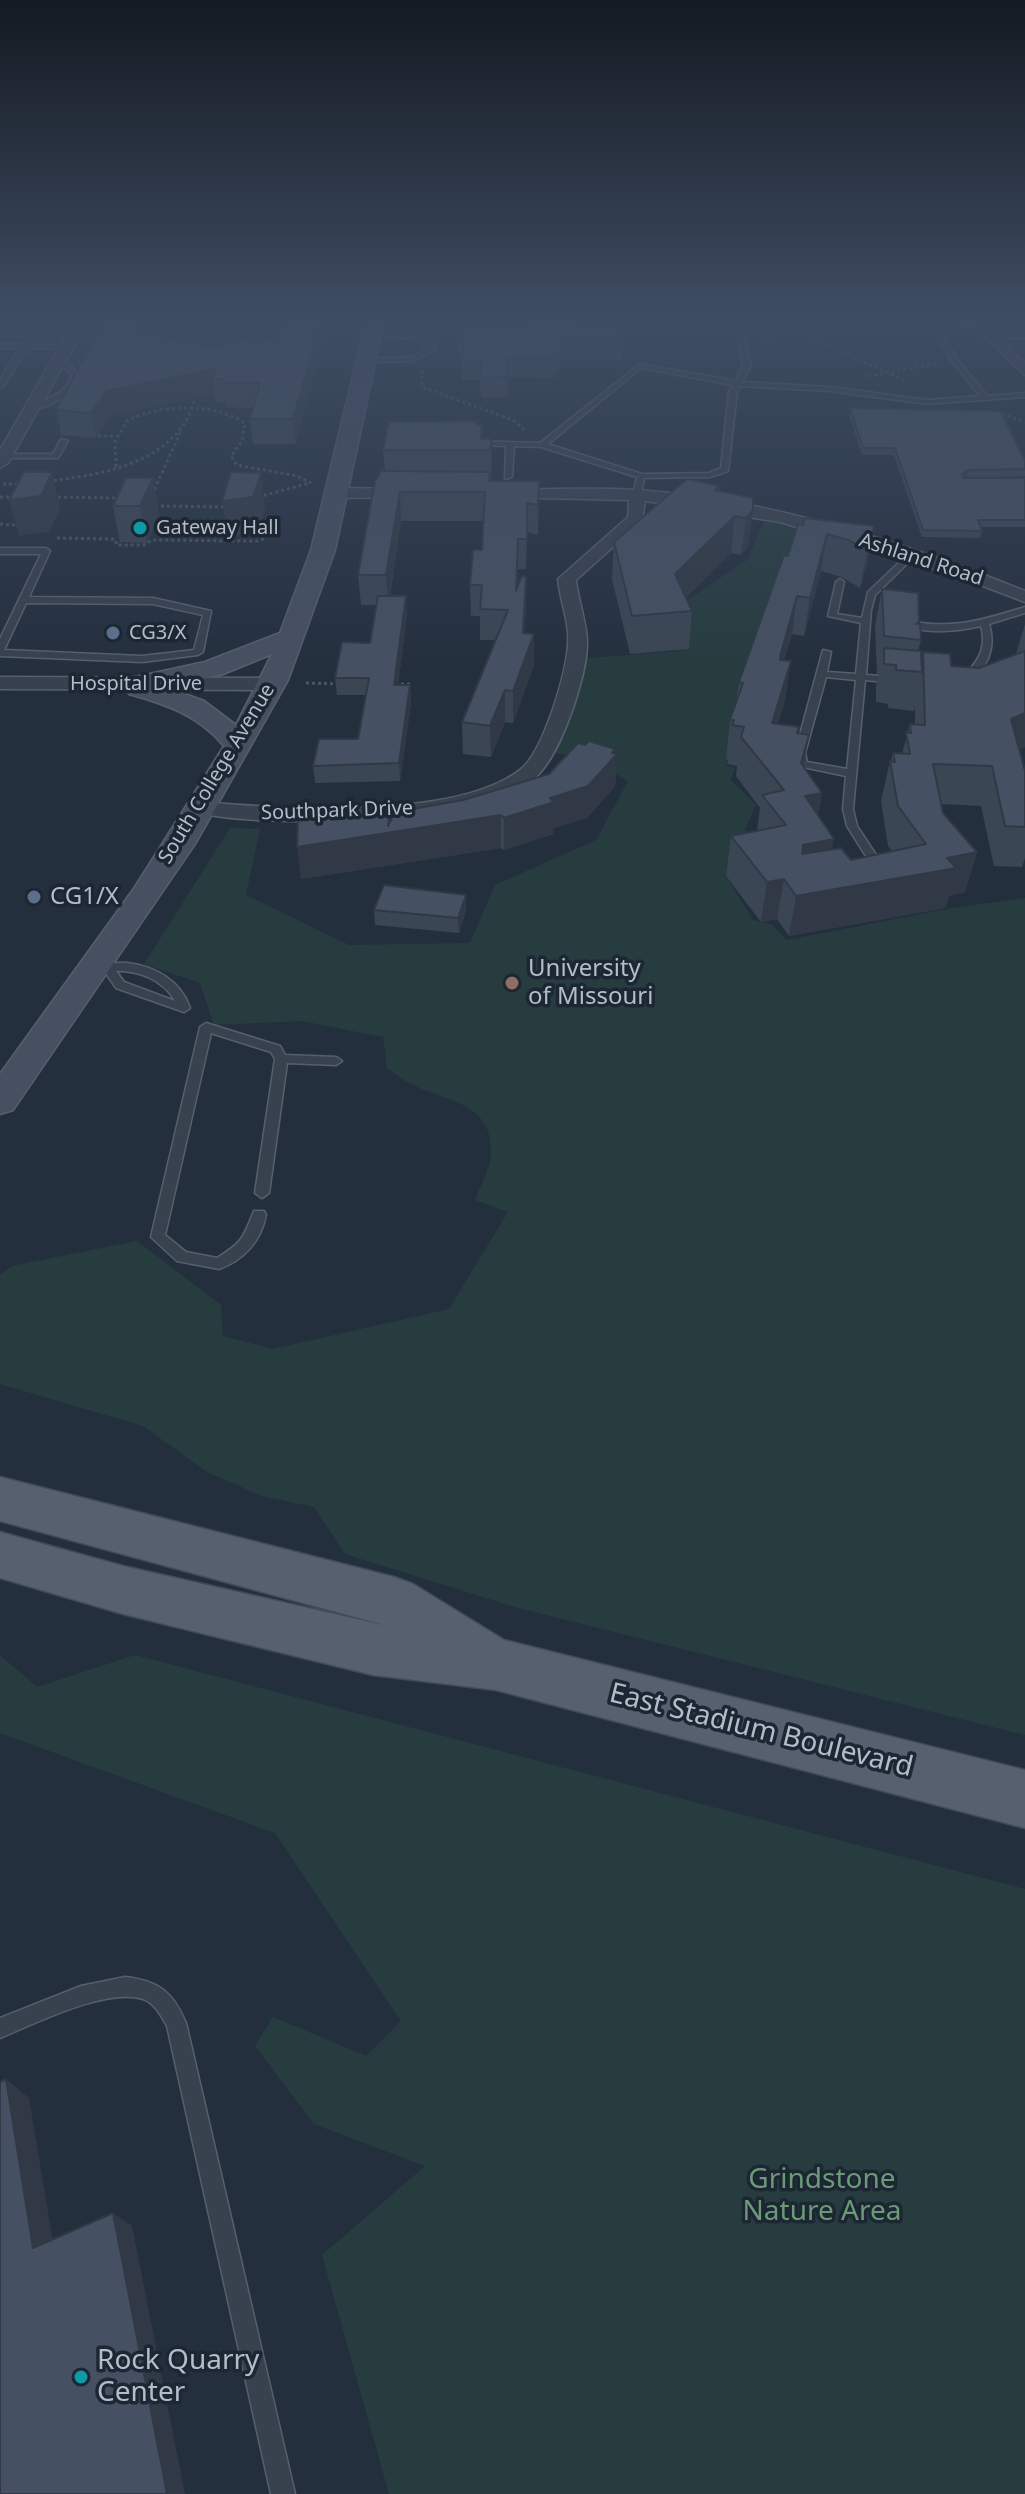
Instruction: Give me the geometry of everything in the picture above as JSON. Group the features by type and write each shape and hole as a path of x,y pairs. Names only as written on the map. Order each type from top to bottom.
{"main road":[{"name":"South College Avenue","path":"0,1101 102,969 202,808 272,684 310,575 323,550 352,433"},
{"path":"130,684 230,662 288,639"},
{"path":"130,684 195,705 217,719 238,744"},
{"name":"East Stadium Boulevard","path":"0,1499 394,1601 496,1664"},
{"name":"East Stadium Boulevard","path":"0,1555 123,1590 373,1650 496,1664 1025,1799"}],"street":[{"path":"4,451 15,433"},
{"name":"Ashland Road","path":"482,494 639,486 784,518 963,572 1025,597"},
{"name":"Southpark Drive","path":"202,808 260,815 452,805 498,791 530,773 546,748 577,648 567,579 636,518 639,486"},
{"path":"339,493 435,494"},
{"name":"Hospital Drive","path":"0,683 272,684"}],"lane":[{"path":"542,445 556,433"},
{"path":"460,442 476,438 542,445 639,486 710,475 725,469 729,433"},
{"path":"4,451 55,456 64,441"},
{"path":"508,477 510,443"},
{"path":"0,551 46,551 23,600 0,651 142,659 198,652 208,613 153,601 23,600"},
{"path":"871,876 882,868 852,826 848,809 866,615 871,594 911,556"},
{"path":"840,582 832,616 881,615"},
{"path":"895,619 955,629 985,625 1025,610"},
{"path":"957,689 988,656 991,641 985,625"},
{"path":"826,652 800,753 802,764 849,773"},
{"path":"822,674 904,681"},
{"path":"102,969 124,967 164,979 182,999 184,1008"},
{"path":"102,969 120,985 184,1008 206,1027 276,1049 281,1059 262,1193"},
{"path":"206,1027 158,1237 182,1257 219,1264 248,1246 259,1215"},
{"path":"281,1059 336,1061"},
{"path":"0,2028 101,1990 132,1984 159,1996 176,2023 283,2494"}],"path":[{"path":"36,482 116,467 158,447 173,433"},
{"path":"179,433 148,506 231,507 233,501"},
{"path":"243,433 231,456 243,467 297,476 311,483 246,499"},
{"path":"98,436 117,436 113,460 116,467"},
{"path":"240,478 243,467"},
{"path":"3,484 25,484"},
{"path":"0,497 26,497"},
{"path":"0,524 14,525 18,519 23,519 10,497"},
{"path":"42,497 136,498"},
{"path":"51,538 115,539 117,545 144,545 152,540 258,541 266,538 269,527"},
{"path":"306,683 351,684"},
{"path":"382,684 413,684"}],"green space":[{"path":"765,520 803,530 725,765 735,768 731,780 756,805 745,830 769,857 767,868 725,875 753,920 770,924 787,940 952,908 1025,898 1025,1735 515,1607 345,1554 314,1507 262,1496 207,1472 143,1426 0,1384 0,1275 12,1266 137,1241 221,1305 223,1336 273,1349 449,1309 508,1212 475,1200 491,1158 490,1136 476,1113 410,1083 387,1068 383,1037 302,1021 214,1025 200,983 144,964 230,828 260,829 246,895 349,945 470,943 495,885 596,840 628,781 592,760 552,752 587,658 684,651 669,613 747,560"},
{"name":"Grindstone Nature Area","path":"0,1655 37,1687 135,1655 1025,1889 1025,2494 389,2494 322,2255 425,2166 314,2124 255,2046 273,2017 366,2056 401,2021 275,1833 0,1733"}],"building":[{"path":"387,433 481,433 481,439 492,439 491,450 383,450"},
{"path":"858,433 1012,433 1025,461 1025,469 968,470 962,474 963,478 1025,478 1025,520 978,520 982,531 923,530 895,448 863,448"},
{"path":"381,471 490,472 489,481 539,481 538,505 527,503 527,539 518,539 516,591 522,576 526,577 523,633 534,634 513,691 505,690 490,726 462,722 508,610 480,609 482,585 470,585 473,550 482,550 485,492 400,492 386,575 358,575 375,481"},
{"path":"24,472 52,472 41,496 9,500"},
{"path":"231,472 261,473 253,497 222,501"},
{"path":"126,478 153,478 140,506 113,506"},
{"path":"687,479 720,486 715,490 753,498 753,510 746,518 735,516 675,574 692,611 632,616 614,542"},
{"path":"805,518 874,526 867,550 827,534 810,598 797,596 781,653 780,660 791,661 772,723 799,727 797,733 809,735 801,763 822,793 805,796 834,839 803,845 802,854 841,848 851,860 926,844 898,806 890,761 895,762 893,753 910,754 906,732 911,733 910,724 925,725 923,652 950,654 951,666 979,668 1025,651 1025,713 1011,719 1025,771 1025,827 1005,826 992,766 933,764 943,813 977,852 947,858 956,868 796,896 784,879 767,882 731,836 786,825 762,795 784,790 741,737 744,727 732,725 734,720 730,720 743,683 739,682 784,555 788,556 798,524 803,525"},
{"path":"882,589 918,593 919,622 916,624 920,623 921,640 884,636"},
{"path":"378,596 406,596 394,685 410,685 399,763 313,766 319,739 358,739 369,678 335,678 342,642 370,643"},
{"path":"884,648 921,651 922,672 896,670 896,665 884,664"},
{"path":"589,741 615,749 612,753 617,754 588,786 550,798 554,802 504,818 501,815 297,847 298,820 390,812 388,826 395,812 463,800 549,774 578,743 585,745"},
{"path":"384,885 466,895 458,918 374,910"},
{"name":"Rock Quarry Center","path":"6,2079 33,2248 113,2213 167,2494 0,2494 0,2082"}],"place":[{"name":"Gateway Hall","path":"140,528"},
{"name":"CG3/X","path":"113,633"},
{"name":"CG1/X","path":"34,897"},
{"name":"University of Missouri","path":"512,983"},
{"name":"Rock Quarry Center","path":"81,2377"}]}
